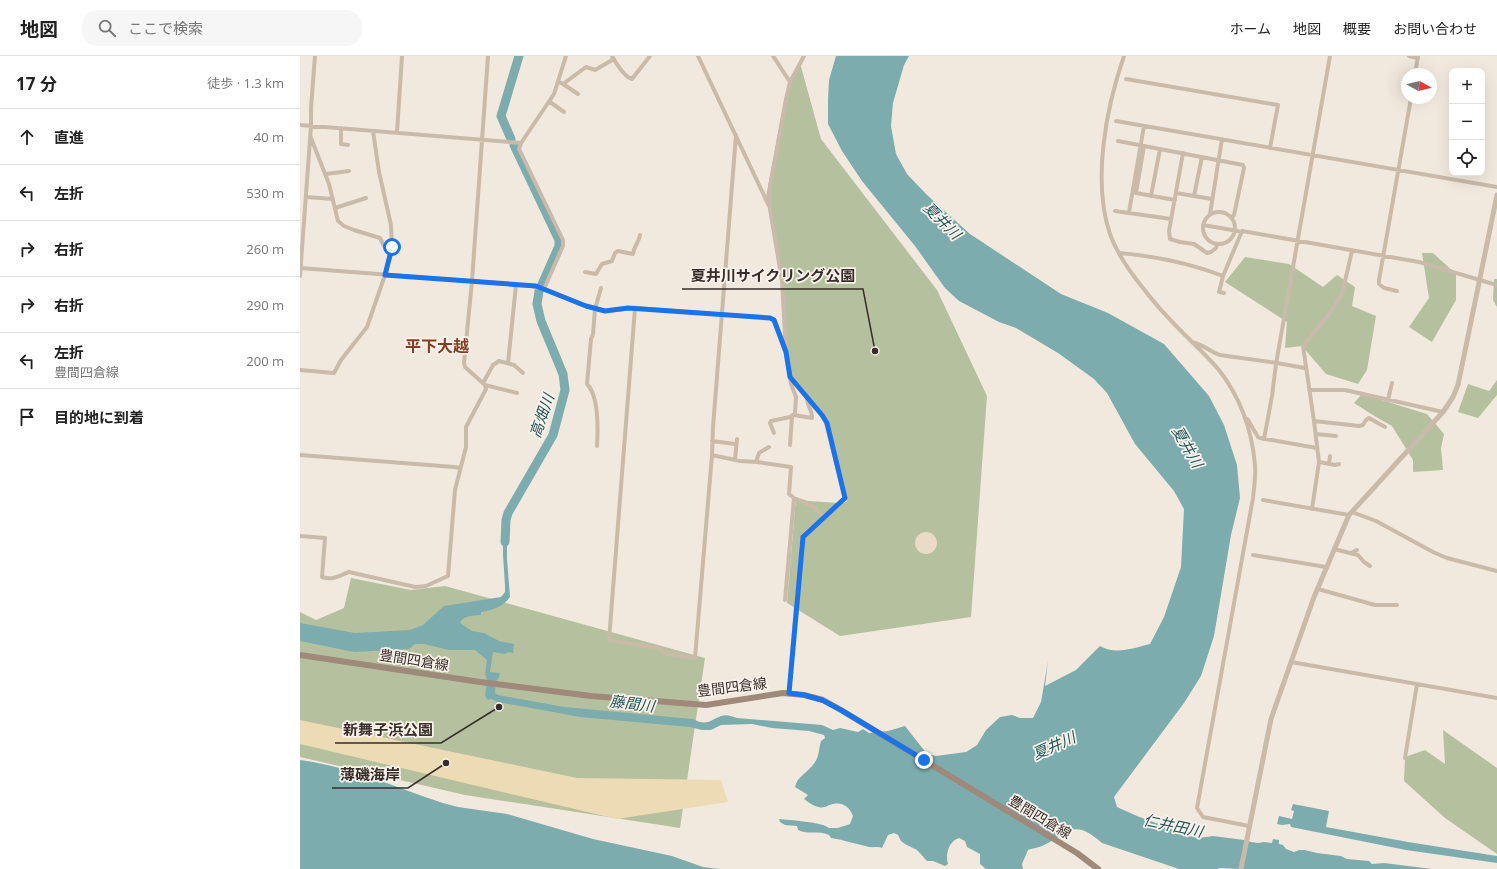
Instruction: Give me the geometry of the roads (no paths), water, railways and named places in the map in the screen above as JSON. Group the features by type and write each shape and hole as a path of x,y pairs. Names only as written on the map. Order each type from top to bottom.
{"main road":[{"name":"豊間四倉線","path":"300,655 480,682 591,696 706,705 783,693 804,695 822,700 857,720 1066,847 1098,869"}],"street":[{"path":"300,276 311,126 314,56"},
{"path":"397,132 402,56"},
{"path":"488,56 472,281 464,363 465,367 484,384 517,393"},
{"path":"543,288 563,246 563,240 520,149 520,143 550,102 561,83 566,56"},
{"path":"561,83 586,67 595,70 613,58 628,78 632,79 650,56"},
{"path":"698,56 770,209"},
{"path":"773,56 790,82"},
{"path":"790,446 796,397 791,384 786,352 785,309 770,209 770,186 790,82 804,56"},
{"path":"1124,56 1116,78 1110,102 1105,135 1102,180 1103,204 1110,234 1119,253 1132,274 1149,296 1219,370 1232,389 1243,410 1252,447 1255,466 1253,498 1197,808 1203,817 1249,826"},
{"path":"1264,439 1330,56"},
{"path":"1408,56 1418,57 1416,68"},
{"path":"1126,79 1278,105 1270,148"},
{"path":"561,83 578,94"},
{"path":"550,102 564,112"},
{"path":"1397,291 1384,288 1379,284 1410,104"},
{"path":"1116,121 1497,187"},
{"path":"300,125 520,143"},
{"path":"1144,126 1136,193 1175,200"},
{"path":"341,128 341,144 348,145"},
{"path":"300,370 334,373 341,360 367,327 385,275 392,247 391,225 379,172 373,131"},
{"path":"635,308 609,640 658,648 668,654 695,658 736,135"},
{"path":"310,136 326,174 338,221 344,226 367,235 380,238 384,246 392,247"},
{"path":"1210,214 1222,139"},
{"path":"1118,141 1241,164 1244,166 1234,215 1232,217"},
{"path":"1129,212 1142,146"},
{"path":"1151,196 1160,149"},
{"path":"1183,153 1169,231 1170,238 1180,242 1194,244 1207,253 1213,251 1217,244"},
{"path":"1194,196 1202,157"},
{"path":"326,174 349,171"},
{"path":"1176,193 1212,199"},
{"path":"1241,869 1271,719 1326,567 1334,549 1350,514 1443,412 1454,397 1458,385 1497,195"},
{"path":"306,196 333,199"},
{"path":"335,208 366,198"},
{"path":"1115,211 1172,219"},
{"path":"1214,212 1224,212 1232,217 1235,221 1236,230 1234,236 1229,241 1223,244 1217,244 1207,239 1203,230 1203,225 1210,214 1214,212"},
{"path":"1203,225 1426,264 1497,285"},
{"path":"1224,293 1219,292 1223,276 1242,231"},
{"path":"596,274 602,264 612,261 615,253 618,251 633,254 634,246 640,235"},
{"path":"1312,509 1319,462 1303,346 1327,317 1342,294 1352,251"},
{"path":"1119,253 1164,259 1201,268 1223,276"},
{"path":"300,268 536,286 605,311 635,308 773,319 786,352"},
{"path":"585,272 602,276"},
{"path":"508,363 516,285"},
{"path":"597,446 598,430 596,408 593,391 587,384 591,338 601,288"},
{"path":"1192,342 1200,344 1220,355 1305,368"},
{"path":"300,536 325,538 322,577 341,577 349,572 415,587 430,584 448,576 455,490 467,443 466,427 485,392 484,384 493,365 499,361 508,363 514,365 523,373"},
{"path":"789,693 801,541 805,533 824,518 845,498 827,423 790,377"},
{"path":"1388,400 1392,383"},
{"path":"1309,390 1346,390 1443,412"},
{"path":"774,433 770,423 771,421 793,416 812,418 812,414 807,403 807,398"},
{"path":"1244,418 1248,420 1258,436 1264,439 1317,448"},
{"path":"1314,421 1359,426 1364,425 1368,418 1385,427"},
{"path":"1316,434 1336,436"},
{"path":"735,460 735,444 737,438"},
{"path":"712,441 735,444"},
{"path":"756,462 759,453 769,447"},
{"path":"300,455 460,468"},
{"path":"712,455 747,462 792,467 789,494 794,498 814,507 824,518"},
{"path":"1329,464 1330,456"},
{"path":"1319,462 1335,465 1339,464"},
{"path":"786,600 794,498"},
{"path":"1263,500 1350,514 1376,521 1447,558 1497,571"},
{"path":"1334,549 1360,556 1364,562 1370,566"},
{"path":"1351,553 1357,550"},
{"path":"1253,555 1326,567"},
{"path":"1318,589 1375,605 1397,605"},
{"path":"1291,662 1497,698"},
{"path":"1405,758 1417,684"}],"water":[{"name":"夏井川","path":"836,56 909,56 904,65 893,103 891,126 896,154 907,174 927,195 970,234 1061,294 1108,313 1164,344 1209,396 1224,425 1237,465 1240,498 1231,535 1214,636 1201,676 1184,703 1114,797 1117,807 1184,835 1199,838 1213,836 1258,843 1272,843 1273,839 1279,840 1279,844 1294,852 1305,850 1341,856 1347,859 1369,861 1372,864 1384,863 1432,869 1179,869 1102,843 1093,835 1078,829 1066,832 1042,846 1028,850 1022,864 1023,869 986,869 980,864 980,854 967,847 965,841 959,838 950,845 947,856 948,864 945,866 933,861 927,861 917,850 905,844 901,841 898,835 894,833 888,835 882,848 871,847 831,838 829,835 821,833 798,830 797,826 785,825 780,822 779,819 820,824 829,828 838,828 850,824 853,816 847,807 841,804 829,805 826,807 816,806 804,799 808,795 795,787 798,780 816,760 821,741 825,738 824,735 809,731 772,728 752,724 721,725 711,730 702,730 690,727 580,717 498,702 491,699 488,700 485,696 487,679 485,674 487,660 475,650 449,650 424,644 415,644 409,649 354,652 300,641 300,623 355,633 410,630 423,625 444,606 501,597 505,592 503,532 507,531 507,559 510,597 497,608 481,612 481,615 466,617 461,620 460,623 472,631 484,633 499,641 514,644 513,653 508,652 505,654 493,652 490,672 500,673 499,678 496,681 495,693 498,695 564,707 693,719 701,722 710,721 723,715 727,715 737,718 822,725 833,730 840,728 858,732 863,729 869,733 888,731 905,726 927,754 936,756 966,752 977,745 986,730 1000,717 1012,715 1020,718 1033,718 1041,702 1048,661 1045,686 1076,670 1100,646 1106,649 1118,650 1131,649 1150,644 1164,617 1181,567 1184,509 1174,491 1135,444 1107,393 1094,379 1058,353 1016,328 999,322 959,301 945,288 915,246 862,181 842,151 828,124 829,80"},
{"path":"300,760 354,772 458,807 507,814 593,839 672,856 703,867 719,869 300,869"},
{"path":"1293,804 1329,811 1326,827 1497,856 1497,863 1406,850 1291,827 1290,824 1277,824 1279,816 1292,819 1294,811 1291,810"}],"waterway":[{"name":"高畑川","path":"511,139 501,116 519,56"},
{"name":"高畑川","path":"505,542 506,520 508,513 553,435 565,390 563,374 541,321 537,304 539,291 559,246 559,240 514,145"}],"place":[{"name":"夏井川サイクリング公園","path":"875,351"},
{"name":"新舞子浜公園","path":"499,707"},
{"name":"薄磯海岸","path":"446,763"}],"district":[{"name":"平下大越","path":"437,346"}],"water label":[{"name":"藤間川","path":"632,704"},
{"name":"仁井田川","path":"1173,826"}]}
